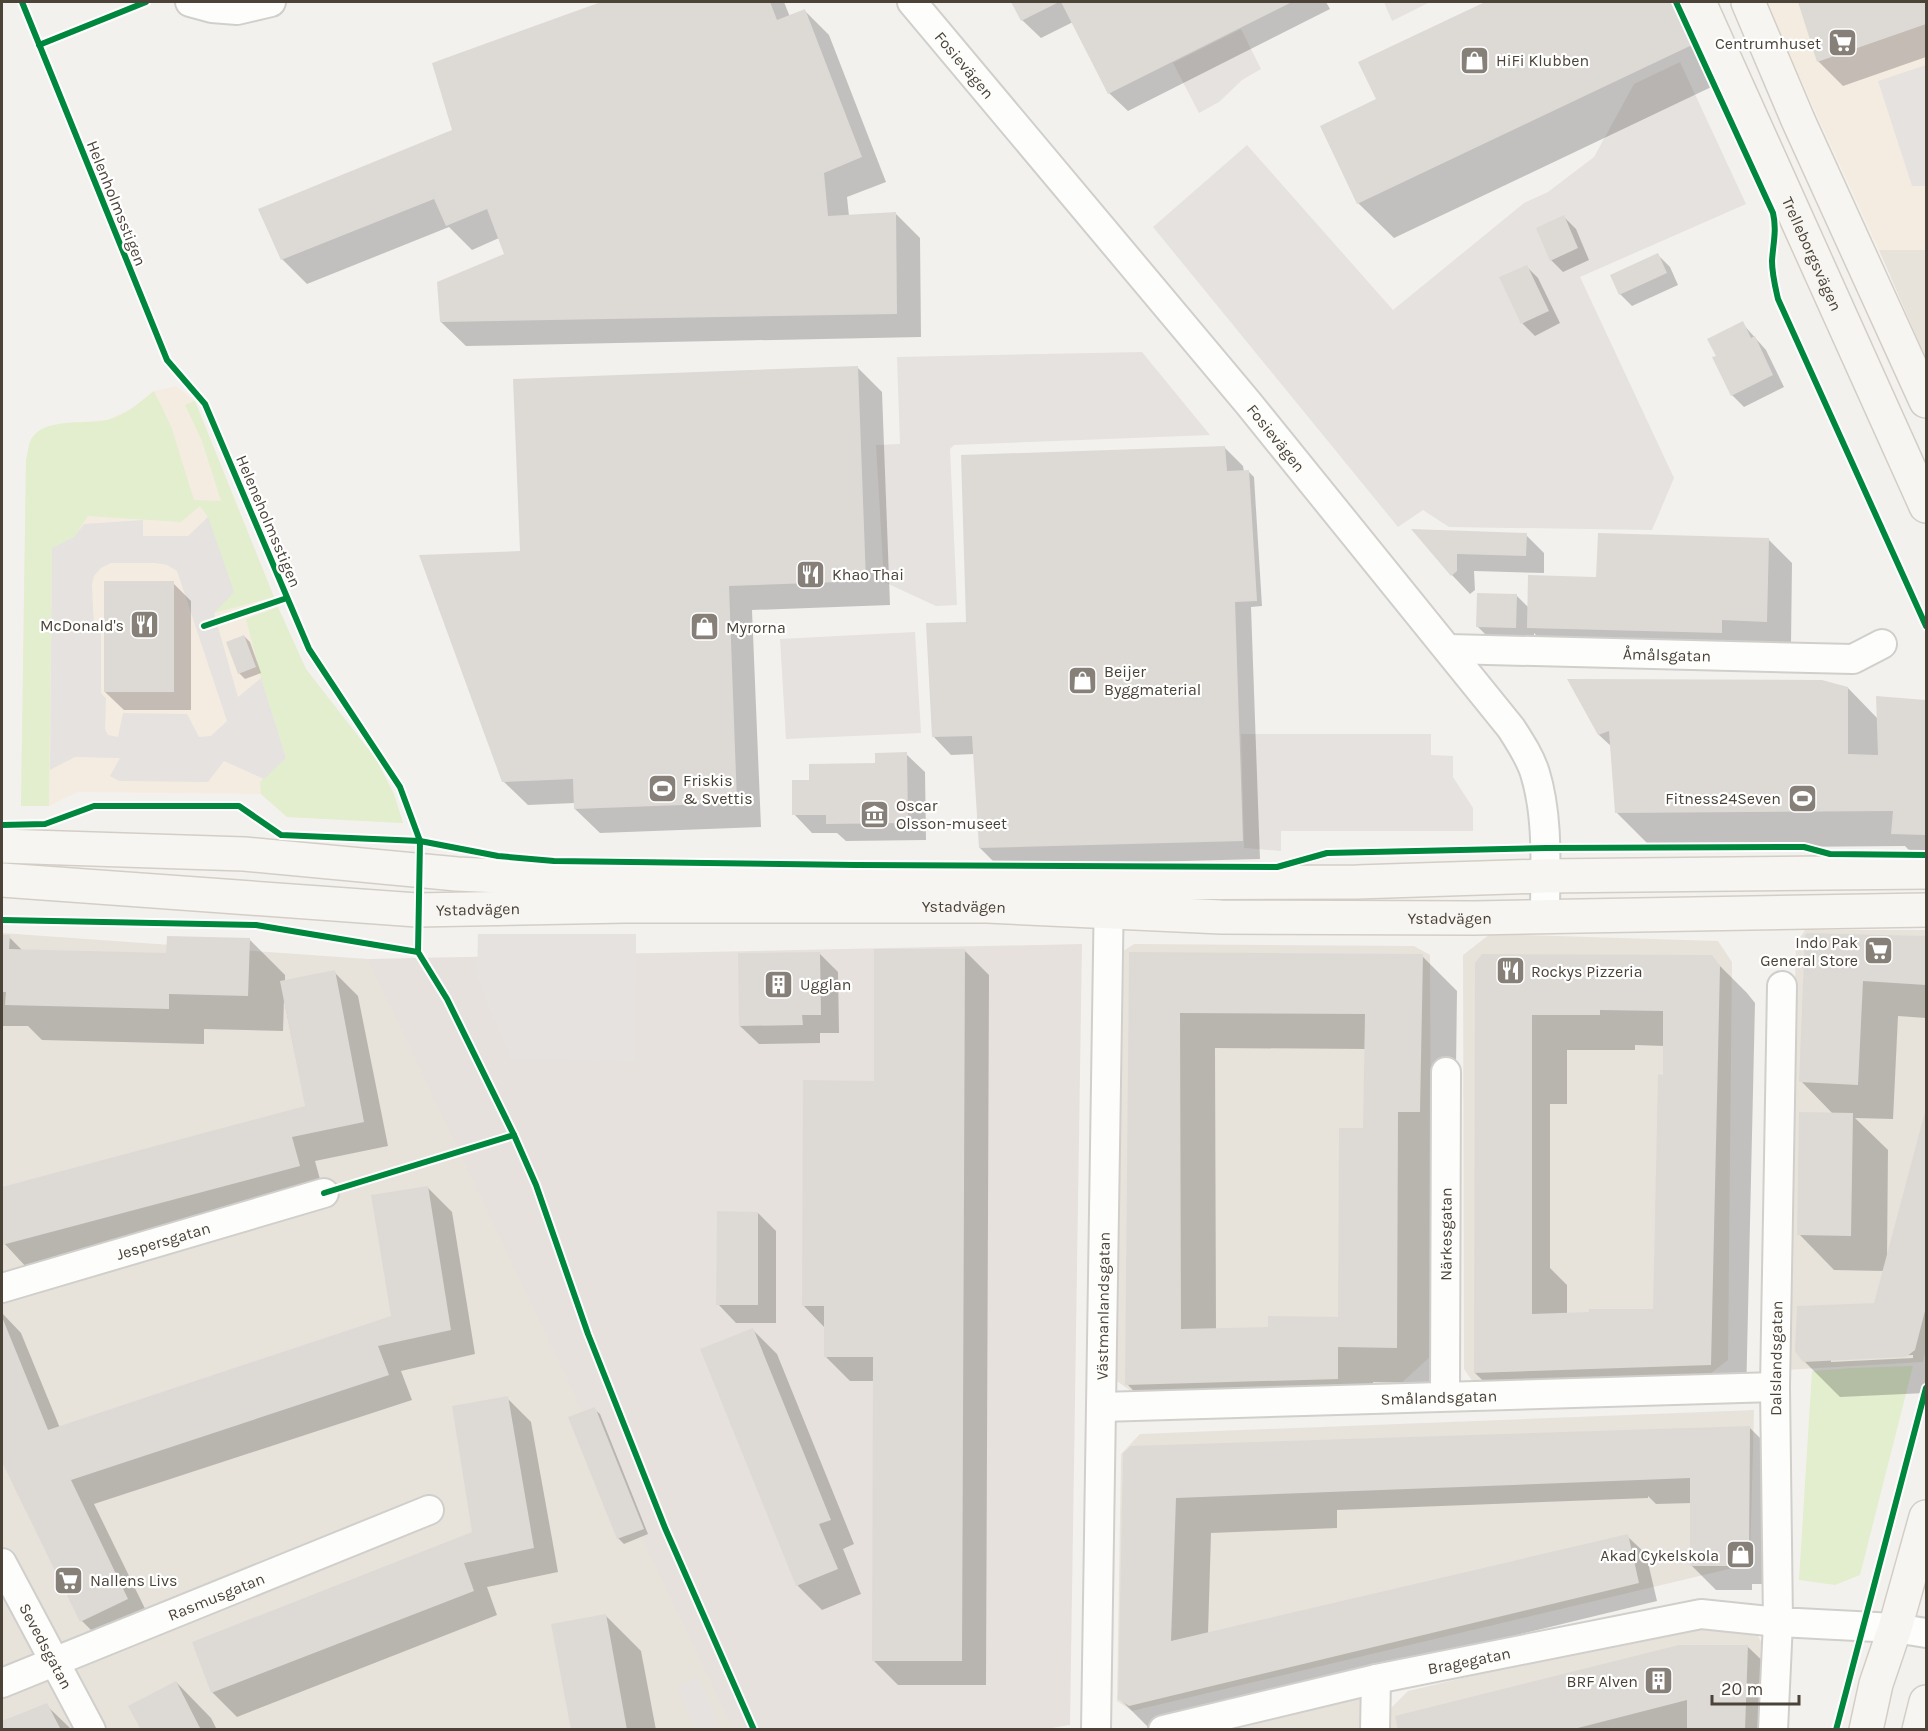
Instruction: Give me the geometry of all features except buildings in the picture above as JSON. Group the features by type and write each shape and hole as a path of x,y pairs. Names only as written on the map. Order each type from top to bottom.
{"main road":[{"name":"Trelleborgsvägen","path":"1699,2 1926,506"},
{"path":"1748,2 1798,120 1926,401"},
{"name":"Ystadvägen","path":"2,846 244,854 458,874 624,882 836,880 1109,897 1221,917 1545,916 1926,910"},
{"name":"Ystadvägen","path":"2,880 417,910 625,906 987,906 1357,882 1545,876 1926,872"},
{"path":"1866,1730 1876,1684 1911,1630 1926,1517"},
{"path":"1919,1730 1926,1702"}],"street":[{"path":"190,2 212,8 237,10 271,2"},
{"name":"Fosievägen","path":"912,2 1249,404 1511,728 1528,756 1535,772 1540,794 1546,848 1545,916"},
{"name":"Åmålsgatan","path":"1449,649 1853,659 1882,645"},
{"name":"Västmanlandsgatan","path":"1096,1730 1109,897"},
{"name":"Dalslandsgatan","path":"1773,1730 1778,1622 1775,1387 1782,986"},
{"name":"Närkesgatan","path":"1445,1396 1446,1072"},
{"name":"Jespersgatan","path":"2,1288 324,1193"},
{"name":"Smålandsgatan","path":"1101,1407 1775,1387"},
{"name":"Rasmusgatan","path":"2,1683 429,1510"},
{"name":"Sevedsgatan","path":"2,1563 91,1730"},
{"name":"Bragegatan","path":"1162,1730 1376,1679 1701,1614 1778,1622 1911,1630"},
{"path":"1376,1679 1376,1730"}],"shaded area":[{"path":"1384,2 1430,2 1392,21"},
{"path":"1765,2 1926,2 1926,250 1879,250"},
{"path":"1241,29 1261,69 1242,80 1219,102 1199,113 1173,63"},
{"path":"1680,62 1746,204 1580,277 1674,478 1652,530 1449,527 1423,510 1398,527 1153,227 1247,145 1393,310 1524,203 1548,192 1594,157 1634,84"},
{"path":"1926,65 1926,186 1912,186 1878,81"},
{"path":"1926,248 1926,359 1879,250"},
{"path":"1142,352 1210,435 954,445 950,449 957,605 936,606 884,582 876,445 900,444 897,357"},
{"path":"176,386 195,401 290,636 306,669 376,759 394,794 403,823 287,817 261,794 78,792 49,806 21,806 26,460 32,438 44,428 65,423 107,420 131,409 154,391"},
{"path":"208,517 234,592 214,613 238,697 261,678 286,758 264,779 224,761 208,782 119,781 110,776 120,758 75,757 50,770 52,548 74,537 84,524 143,520 143,536 188,536","holes":["111,563 167,565 177,571 227,721 211,736 199,737 187,714 123,713 118,737 108,735 105,729 106,698 101,693 101,630 94,629 92,585 94,576 101,568"]},
{"path":"915,632 921,733 786,739 780,639"},
{"path":"1241,734 1431,734 1431,755 1453,756 1453,777 1473,808 1473,831 1281,831 1281,851 1244,848"},
{"path":"1805,930 1926,930 1926,1348 1923,1362 1785,1370 1796,944"},
{"path":"2,933 368,959 421,986 736,1729 2,1729"},
{"path":"478,934 636,934 635,1061 511,1059 477,977"},
{"path":"1490,934 1718,941 1732,962 1728,1360 1710,1374 1475,1385 1464,1369 1463,955"},
{"path":"1082,944 1070,1725 1039,1730 733,1729 368,959"},
{"path":"1134,944 1414,946 1430,955 1432,1355 1396,1388 1138,1396 1111,1377 1117,955"},
{"path":"1754,1410 1750,1564 1132,1711 1117,1701 1121,1454 1140,1434"},
{"path":"1752,1625 1763,1645 1764,1729 1386,1730 1387,1712 1408,1691 1649,1634"},
{"path":"699,1677 721,1729 696,1729 678,1686"},
{"path":"1367,1696 1366,1729 1234,1730 1308,1710"}],"green space":[{"path":"154,391 171,426 194,500 221,501 202,441 185,405 195,401 274,597 214,613 208,517 200,506 181,522 88,516 74,537 52,548 49,806 21,806 26,460 30,443 38,431 56,424 114,418"},
{"path":"278,607 306,669 376,759 394,794 403,823 287,817 261,794 260,782 286,758 261,678 246,619"},
{"path":"1913,1366 1860,1575 1835,1585 1799,1580 1812,1371"}],"cycle path":[{"name":"Helenholmsstigen","path":"22,2 167,360 205,404 309,649 400,787 420,841 418,952 447,999 536,1185 588,1334 665,1528 754,1730"},
{"path":"39,45 146,2"},
{"path":"1676,2 1773,213 1775,231 1772,266 1778,299 1926,626"},
{"name":"Heleneholmsstigen","path":"204,626 287,598"},
{"path":"2,825 45,824 94,806 239,806 281,835 420,841 498,856 554,861 1277,867 1327,853 1546,848 1804,847 1830,854 1926,855"},
{"path":"2,920 256,925 418,952"},
{"path":"324,1193 514,1135"},
{"path":"1836,1730 1926,1388"}],"place":[{"name":"Centrumhuset","path":"1842,43"},
{"name":"HiFi Klubben","path":"1475,60"},
{"name":"Khao Thai","path":"811,574"},
{"name":"McDonald's","path":"145,625"},
{"name":"Myrorna","path":"705,627"},
{"name":"Beijer Byggmaterial","path":"1083,680"},
{"name":"Friskis & Svettis","path":"662,789"},
{"name":"Fitness24Seven","path":"1802,798"},
{"name":"Oscar Olsson-museet","path":"875,814"},
{"name":"Indo Pak General Store","path":"1879,951"},
{"name":"Rockys Pizzeria","path":"1510,971"},
{"name":"Ugglan","path":"779,984"},
{"name":"Akad Cykelskola","path":"1740,1555"},
{"name":"Nallens Livs","path":"69,1580"},
{"name":"BRF Alven","path":"1659,1681"}]}
